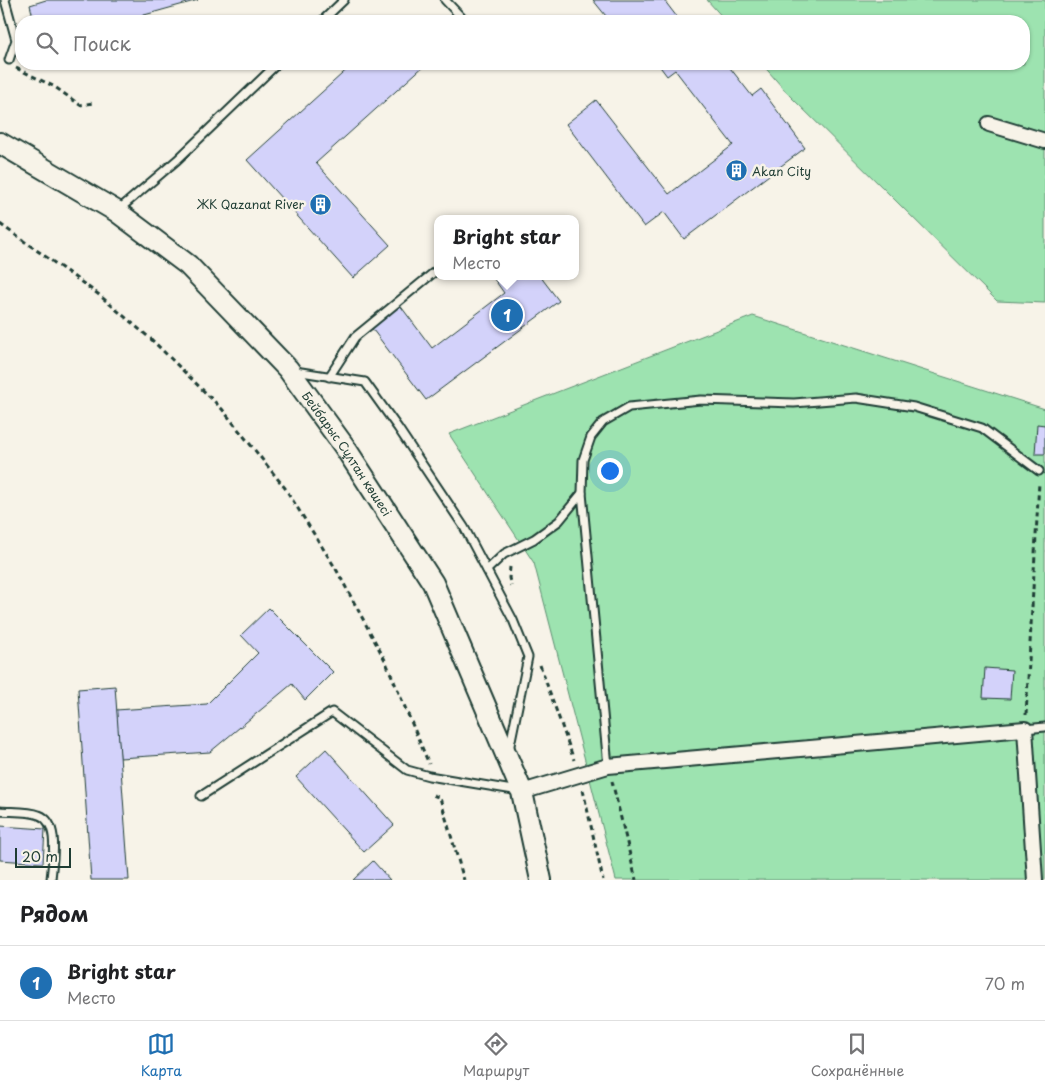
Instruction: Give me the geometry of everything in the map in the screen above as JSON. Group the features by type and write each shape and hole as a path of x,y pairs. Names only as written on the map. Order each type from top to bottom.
{"street":[{"path":"989,124 1045,141"},
{"name":"Бейбарыс Сұлтан көшесі","path":"0,143 116,211 188,264 288,370 344,446 433,583 522,792 541,880"},
{"path":"522,792 608,766 1025,729 1035,880"}],"lane":[{"path":"5,0 15,36"},
{"path":"328,15 344,0"},
{"path":"445,0 459,15"},
{"path":"8,62 15,43"},
{"path":"116,211 177,160 271,70"},
{"path":"329,377 355,337 434,272"},
{"path":"288,370 365,382 464,527 513,620 528,657 508,758"},
{"path":"608,766 582,493 583,460 590,437 602,422 629,407 701,400 794,403 856,398 914,407 982,428 1040,471"},
{"path":"487,570 504,554 559,522 582,493"},
{"path":"201,796 332,712 407,770 429,776 522,792"},
{"path":"1025,729 1045,727"},
{"path":"0,810 40,815 49,823 54,836 51,880"}],"path":[{"path":"8,62 15,66"},
{"path":"23,70 55,87 80,105 93,103"},
{"path":"0,224 98,294 152,340 222,409 285,488 336,568 385,660 430,766 426,770"},
{"path":"1025,729 1040,471"},
{"path":"510,567 508,578 512,588"},
{"path":"539,662 579,775 603,880"},
{"path":"608,766 636,880"},
{"path":"433,795 440,798 464,880"}],"green space":[{"path":"707,0 1045,0 1045,303 997,301 789,95 767,70 1030,70 1030,15 721,15"},
{"path":"753,316 1045,409 1045,880 616,880 534,563 449,434"}],"building":[{"path":"46,0 198,0 144,15 32,15 30,5"},
{"path":"593,0 664,0 675,15 605,15"},
{"name":"ЖК Qazanat River","path":"346,70 419,70 316,163 390,245 353,278 247,160"},
{"name":"Akan City","path":"662,70 675,70 667,76"},
{"name":"Akan City","path":"675,70 732,70 752,96 761,89 805,148 684,239 664,212 644,227 566,124 596,100 669,194 733,145"},
{"path":"495,280 543,280 559,301 426,400 370,326 399,304 432,348 504,293"},
{"path":"1037,424 1045,425 1045,454 1035,454"},
{"path":"269,608 333,672 305,700 292,684 210,752 120,758 116,710 207,704 258,653 241,635"},
{"path":"985,668 1012,670 1010,699 983,698"},
{"path":"115,686 129,880 91,880 78,689"},
{"path":"326,749 394,825 364,852 296,777"},
{"path":"0,826 45,829 43,863 0,860"},
{"path":"373,861 390,880 353,880"}],"place":[{"name":"Akan City","path":"736,171"},
{"name":"ЖК Qazanat River","path":"320,204"},
{"name":"Bright star","path":"507,315"}]}
